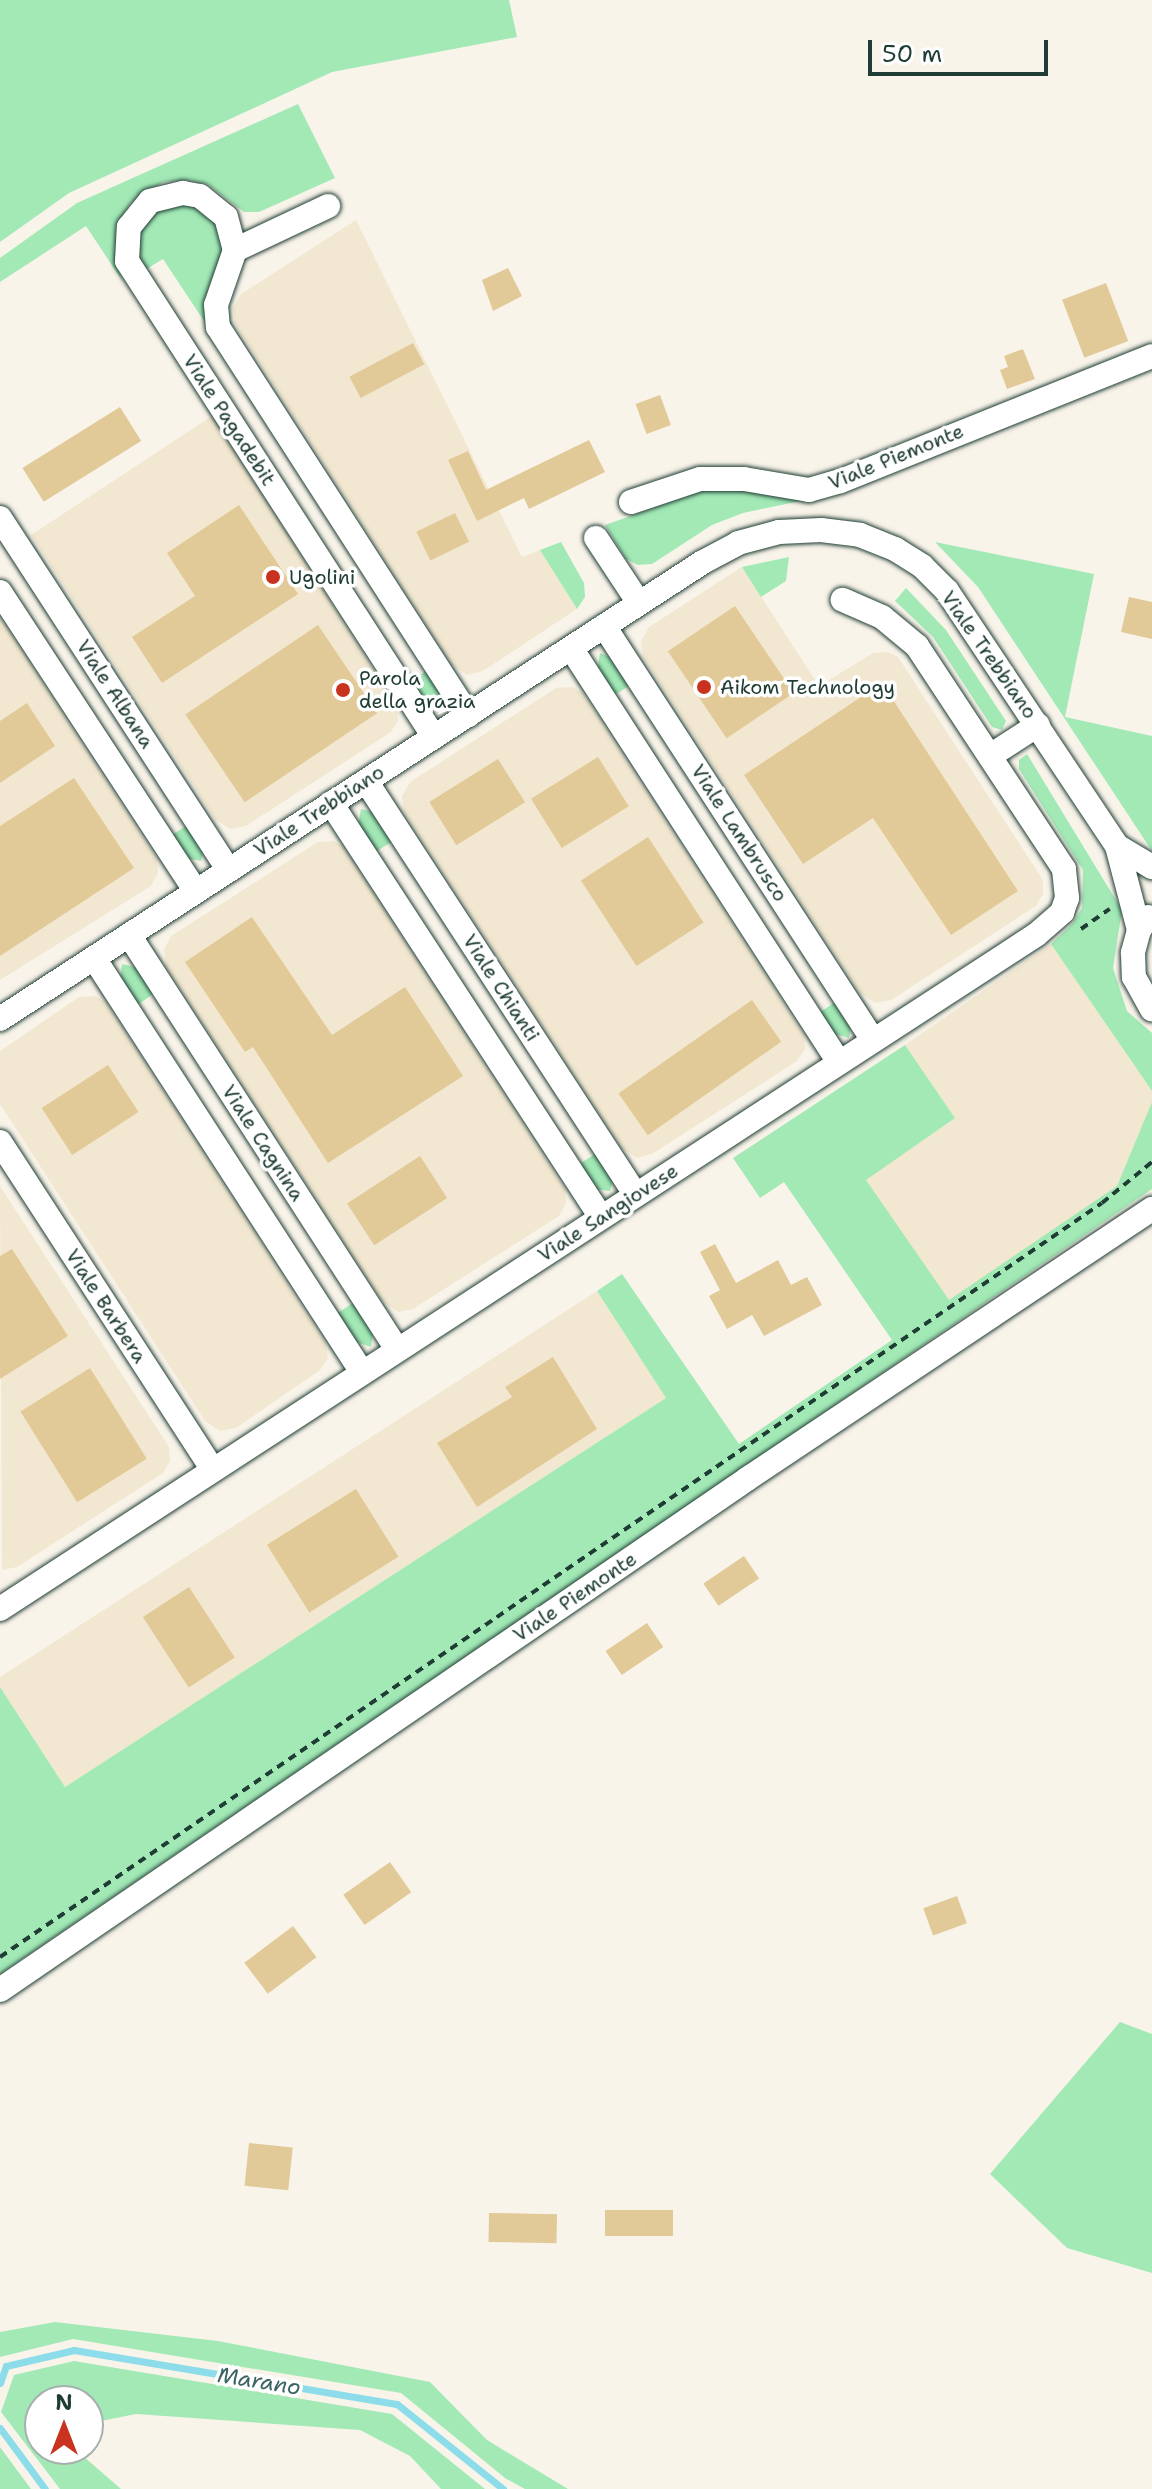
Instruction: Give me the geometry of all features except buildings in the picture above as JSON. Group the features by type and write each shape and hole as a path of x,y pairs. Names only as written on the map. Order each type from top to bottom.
{"street":[{"name":"Viale Pagadebit","path":"434,737 127,261 126,244 138,213 150,201 183,193 200,196 226,217 235,250 216,305 218,327 468,715"},
{"path":"235,250 328,206"},
{"name":"Viale Piemonte","path":"631,502 700,479 744,479 809,490 841,481 1152,356"},
{"name":"Viale Albana","path":"0,518 229,870"},
{"name":"Viale Trebbiano","path":"0,1019 639,603 738,543 779,532 821,530 860,535 913,560 947,591 1117,846 1145,921"},
{"path":"596,538 639,603"},
{"name":"Viale Albana","path":"0,592 196,892"},
{"name":"Viale Sangiovese","path":"0,1607 1036,935 1062,912 1067,898 1064,869 917,646 882,617 843,600"},
{"name":"Viale Lambrusco","path":"604,626 873,1040"},
{"name":"Viale Lambrusco","path":"571,648 839,1062"},
{"path":"990,756 1038,725"},
{"name":"Viale Chianti","path":"366,781 636,1195"},
{"name":"Viale Chianti","path":"331,803 601,1217"},
{"name":"Viale Trebbiano","path":"1117,846 1152,867"},
{"path":"1145,921 1133,953 1134,977 1143,998 1152,1009"},
{"name":"Viale Cagnina","path":"129,935 397,1350"},
{"name":"Viale Cagnina","path":"94,958 362,1373"},
{"name":"Viale Barbera","path":"0,1142 213,1470"},
{"name":"Viale Piemonte","path":"0,1990 747,1479 1152,1209"}],"path":[{"path":"0,1957 1102,1203 1152,1162"}],"shaded area":[{"path":"356,220 522,557 540,550 577,609 483,671 467,675 452,665 235,324 233,308 241,294"},
{"path":"212,416 397,706 398,720 391,732 246,826 230,829 215,819 31,535"},
{"path":"742,567 819,686 873,653 888,652 898,657 1043,880 1043,894 1036,906 891,1000 875,1003 860,993 643,657 641,641 649,627"},
{"path":"0,617 157,859 158,873 151,886 0,980"},
{"path":"571,687 582,692 804,1035 805,1049 797,1061 652,1154 637,1158 622,1148 404,812 402,796 410,782 556,688"},
{"path":"333,841 343,846 565,1189 566,1203 559,1216 413,1309 398,1312 383,1302 166,966 164,950 171,936 318,842"},
{"path":"1051,944 1152,1091 1152,1103 1117,1186 949,1301 865,1180 955,1118 905,1045"},
{"path":"94,996 105,1001 326,1344 328,1358 320,1370 236,1428 220,1431 205,1421 0,1104 0,1051 79,997"},
{"path":"0,1186 169,1447 170,1461 163,1473 17,1567 2,1570"},
{"path":"597,1291 666,1398 65,1787 0,1687 0,1677"}],"green space":[{"path":"0,0 509,0 517,37 332,72 69,193 0,242"},
{"path":"298,104 335,178 259,212 244,212 207,184 187,180 164,182 143,192 129,205 118,224 115,263 123,282 86,226 0,282 0,258 77,203"},
{"path":"183,203 196,207 217,223 224,250 206,304 206,324 163,259 143,271 138,259 139,231 156,211"},
{"path":"738,486 810,499 743,513 712,525 652,564 638,565 626,559 605,525 705,490"},
{"path":"561,542 584,583 585,597 577,609 540,550"},
{"path":"935,542 1094,574 1065,717 1152,736 1152,851 978,587"},
{"path":"789,557 786,581 761,597 742,567"},
{"path":"906,588 946,630 1006,721 1002,730 992,727 933,637 895,601"},
{"path":"600,653 617,660 632,684 613,696 597,673"},
{"path":"429,669 444,692 441,708 424,704 410,682"},
{"path":"1027,754 1122,910 1113,968 1127,1011 1152,1033 1152,1091 1051,944 1073,923 1082,908 1083,870 1019,769 1019,760"},
{"path":"361,809 377,813 395,840 375,852 358,826"},
{"path":"191,823 205,845 201,861 185,858 170,836"},
{"path":"122,964 140,968 156,992 136,1006 120,981"},
{"path":"838,1000 852,1021 849,1038 832,1033 819,1013"},
{"path":"905,1045 955,1118 866,1180 949,1300 1117,1186 1152,1102 1152,1189 0,1974 0,1687 65,1787 666,1398 597,1291 622,1274 739,1444 892,1340 784,1182 760,1198 733,1158"},
{"path":"598,1152 614,1177 610,1191 594,1189 578,1165"},
{"path":"356,1301 374,1328 371,1347 353,1341 336,1314"},
{"path":"1120,2022 1152,2034 1152,2273 1067,2248 990,2174"},
{"path":"55,2322 218,2341 430,2382 487,2440 568,2489 525,2489 505,2478 401,2393 73,2339 0,2357 0,2332"},
{"path":"74,2361 392,2414 485,2489 441,2489 410,2456 360,2430 136,2414 104,2420 104,2385 24,2385 24,2442 1,2412 14,2375"},
{"path":"0,2447 31,2489 0,2489"},
{"path":"42,2465 93,2465 121,2489 60,2489"}],"waterway":[{"name":"Marano","path":"0,2383 6,2366 74,2350 397,2404 503,2489"},
{"name":"Marano","path":"0,2428 45,2489"}],"place":[{"name":"Ugolini","path":"273,577"},
{"name":"Aikom Technology","path":"704,687"},
{"name":"Parola della grazia","path":"343,690"}]}
